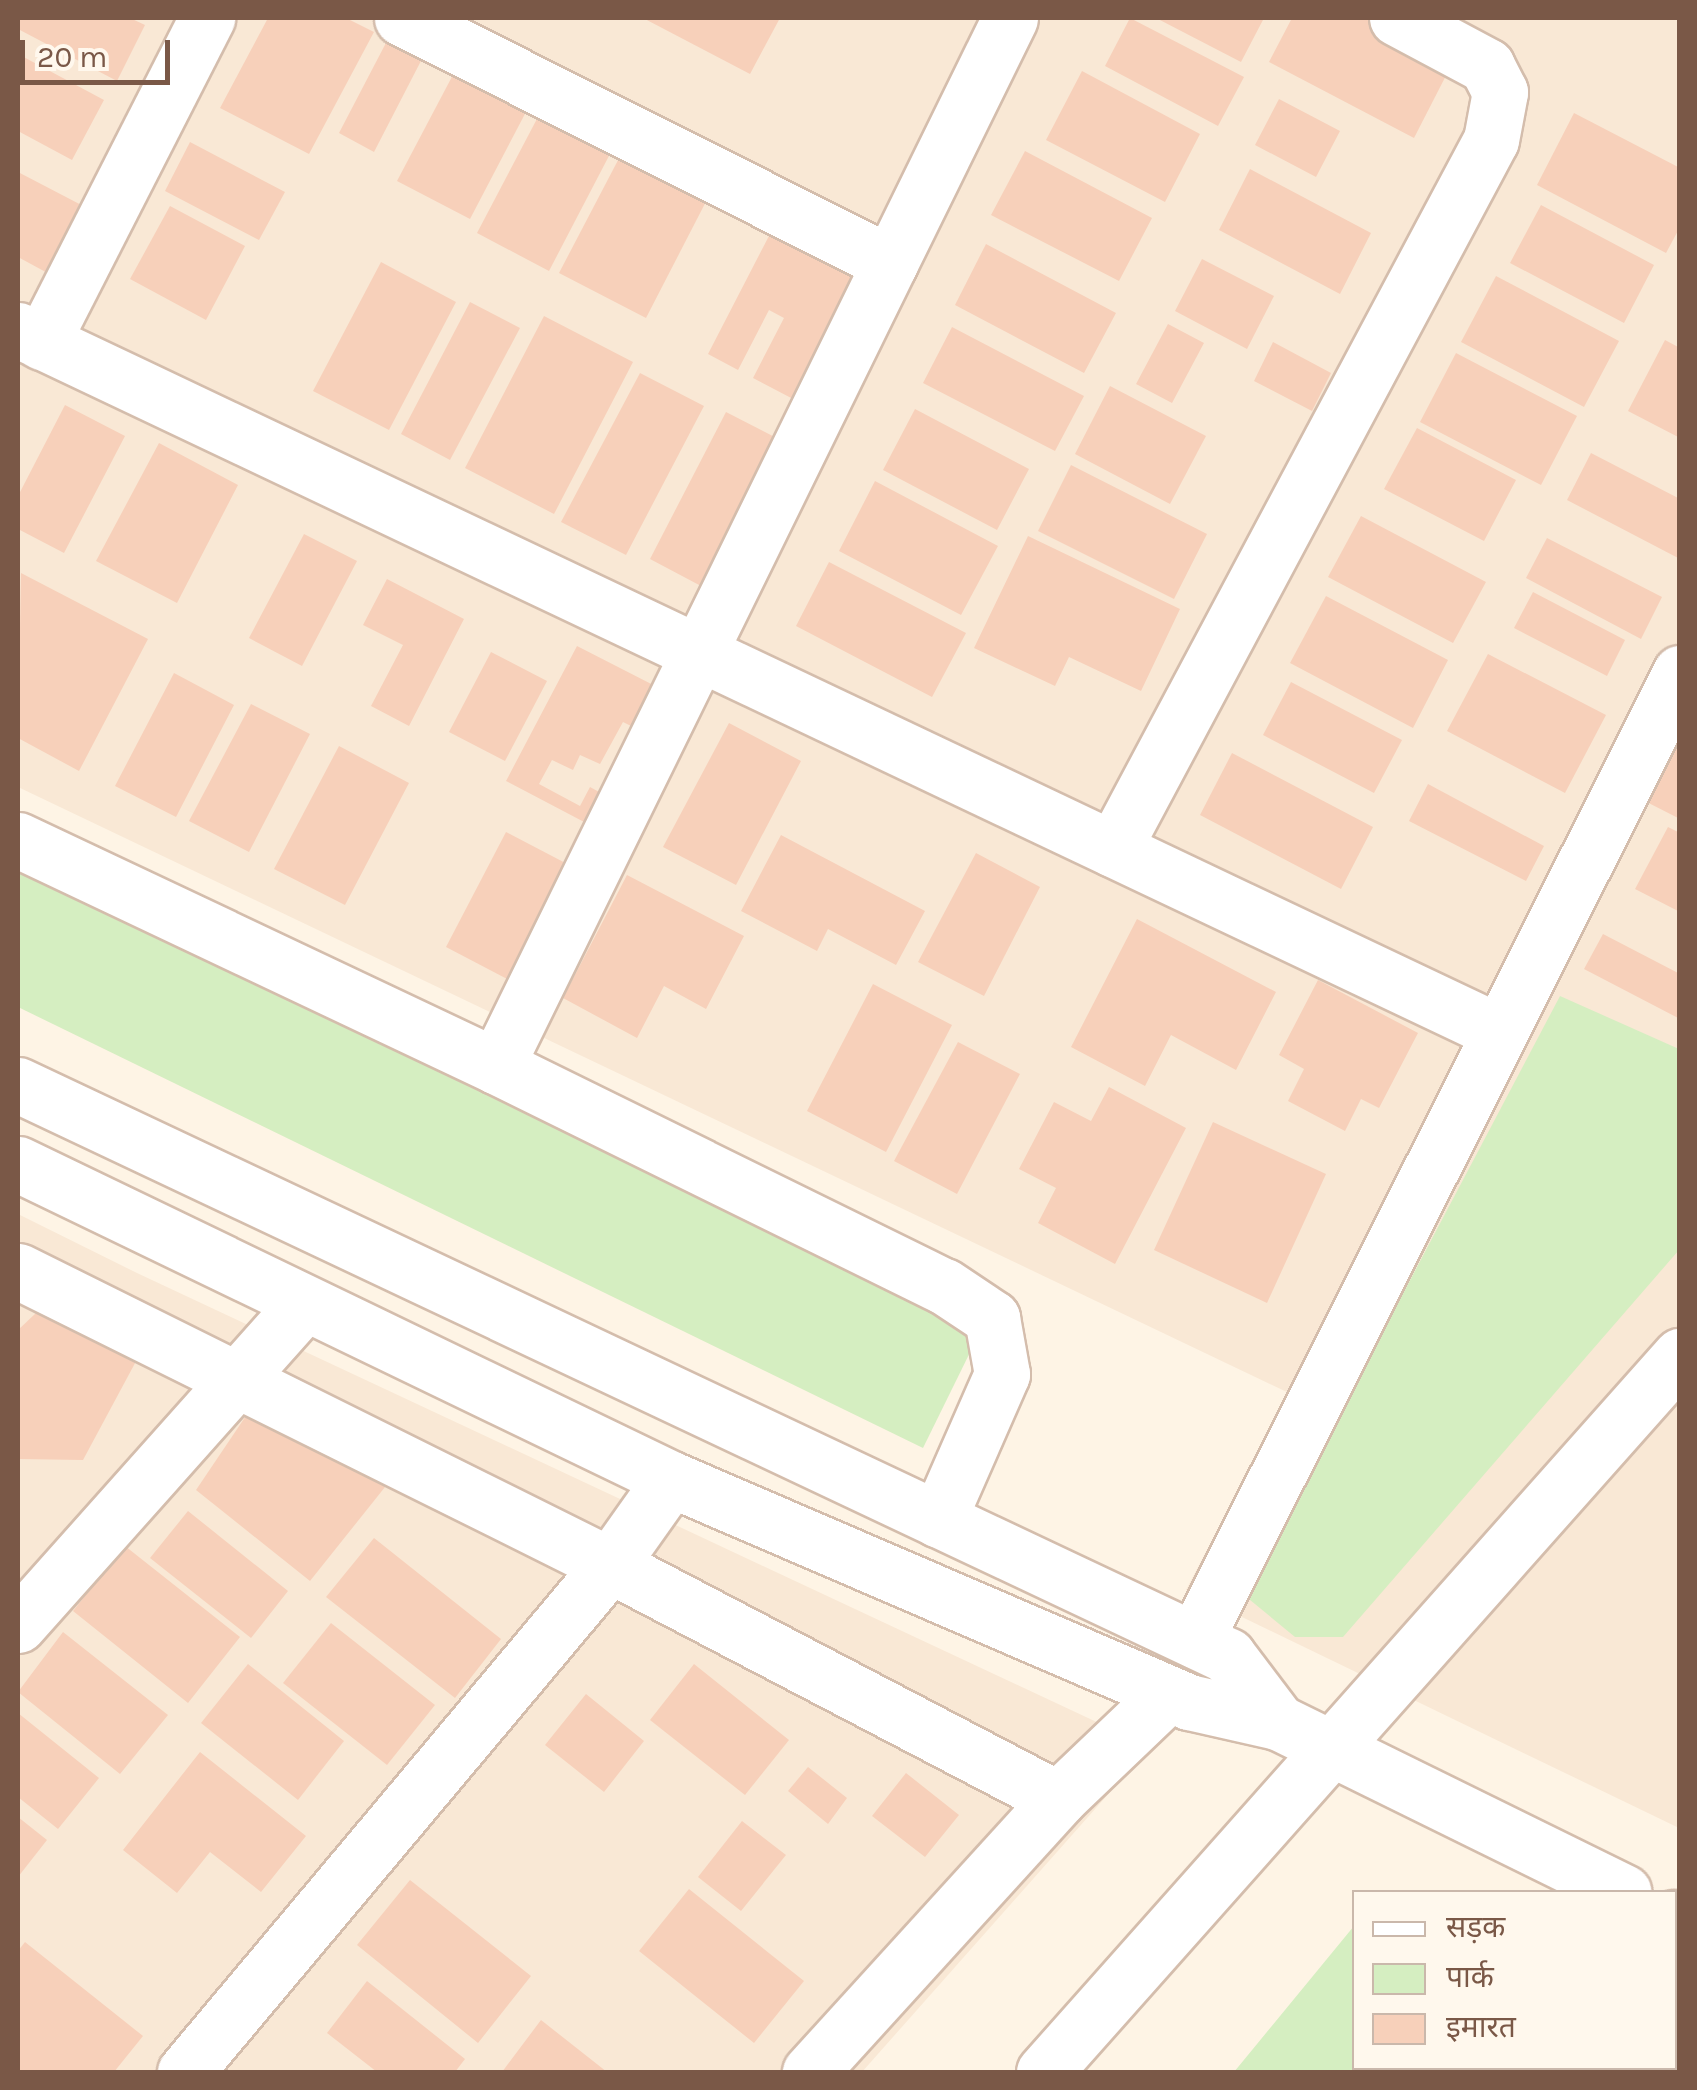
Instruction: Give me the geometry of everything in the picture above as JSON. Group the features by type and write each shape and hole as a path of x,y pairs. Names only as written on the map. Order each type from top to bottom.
{"street":[{"path":"208,18 30,336 1500,1032"},
{"path":"402,18 890,263"},
{"path":"496,1066 1010,18"},
{"path":"1113,850 1491,140 1500,92 1487,66 1396,18"},
{"path":"1195,1640 1680,673"},
{"path":"18,840 496,1066 944,1286 992,1318 1002,1374 938,1520"},
{"path":"18,1086 1228,1656 1278,1722"},
{"path":"18,1164 671,1479 1169,1693 1278,1722 1619,1890"},
{"path":"18,1271 610,1565 1058,1799"},
{"path":"18,1625 305,1303"},
{"path":"1044,2072 1680,1356"},
{"path":"185,2072 610,1565 671,1479"},
{"path":"810,2072 1058,1799 1169,1693"}],"shaded area":[{"path":"18,18 1679,18 1679,1828 1186,1590 1289,1393 18,787"},
{"path":"18,1214 1150,1747 862,2072 18,2072"}],"green space":[{"path":"18,860 982,1328 923,1448 18,1007"},
{"path":"1560,996 1679,1049 1679,1250 1343,1637 1295,1637 1244,1595"},
{"path":"1352,1928 1352,2070 1677,2070 1677,2055 1679,2072 1234,2072"}],"building":[{"path":"18,18 130,18 145,25 117,81 18,29"},
{"path":"268,18 346,18 374,32 309,154 220,108"},
{"path":"643,18 780,18 750,74"},
{"path":"1130,18 1244,77 1218,126 1105,66"},
{"path":"1156,18 1264,18 1241,62"},
{"path":"1292,18 1373,18 1454,60 1414,138 1269,62"},
{"path":"388,39 423,57 374,152 339,133"},
{"path":"18,54 104,100 72,160 18,131"},
{"path":"455,71 527,110 470,219 397,181"},
{"path":"1082,71 1200,134 1165,202 1046,140"},
{"path":"1279,99 1340,131 1316,177 1255,145"},
{"path":"1574,113 1680,168 1680,227 1666,253 1537,185"},
{"path":"539,115 611,152 549,271 477,233"},
{"path":"190,142 285,192 259,240 165,191"},
{"path":"627,143 713,188 646,318 559,273"},
{"path":"1025,151 1152,218 1119,281 991,215"},
{"path":"1250,169 1371,233 1340,294 1219,230"},
{"path":"18,172 89,209 53,276 18,257"},
{"path":"1541,205 1654,265 1624,323 1510,263"},
{"path":"170,206 245,246 206,320 130,279"},
{"path":"772,230 860,276 795,400 753,378 784,318 769,310 738,370 708,354"},
{"path":"986,244 1116,313 1084,373 955,305"},
{"path":"1202,259 1274,296 1247,349 1175,311"},
{"path":"381,262 456,302 389,430 313,391"},
{"path":"1496,276 1619,341 1584,407 1461,342"},
{"path":"470,302 520,328 450,460 401,434"},
{"path":"544,316 633,362 554,514 465,468"},
{"path":"1168,324 1204,343 1172,403 1136,384"},
{"path":"952,327 1084,396 1055,451 923,383"},
{"path":"1665,340 1680,348 1680,438 1628,411"},
{"path":"1273,342 1331,373 1312,411 1254,381"},
{"path":"1456,353 1577,416 1541,485 1420,422"},
{"path":"640,373 704,406 626,555 561,522"},
{"path":"1110,386 1206,436 1170,504 1075,454"},
{"path":"65,405 125,436 64,553 18,529 18,496"},
{"path":"915,409 1029,469 997,530 883,470"},
{"path":"726,412 794,447 718,595 650,559"},
{"path":"1417,428 1516,480 1484,541 1384,489"},
{"path":"159,443 238,485 177,603 96,561"},
{"path":"1591,453 1680,499 1680,559 1567,500"},
{"path":"1071,465 1207,534 1174,599 1038,531"},
{"path":"875,481 998,546 961,615 839,551"},
{"path":"1361,516 1486,582 1453,643 1328,577"},
{"path":"304,534 357,561 302,666 249,638"},
{"path":"1028,536 1180,609 1141,691 1069,657 1055,686 974,648"},
{"path":"1547,538 1662,597 1641,639 1526,578"},
{"path":"829,562 966,633 932,697 796,626"},
{"path":"21,573 148,639 79,771 18,738"},
{"path":"387,579 464,619 409,726 371,706 403,645 363,625"},
{"path":"1533,592 1625,640 1607,676 1514,628"},
{"path":"1326,596 1448,660 1413,728 1290,663"},
{"path":"577,646 663,690 641,731 623,722 600,764 580,755 573,770 552,760 539,784 580,806 590,787 601,793 586,823 506,781"},
{"path":"491,652 547,681 505,761 449,732"},
{"path":"1488,654 1606,715 1565,793 1447,731"},
{"path":"174,673 234,705 176,817 115,786"},
{"path":"1291,682 1402,740 1374,793 1263,735"},
{"path":"251,704 310,734 249,852 189,821"},
{"path":"729,723 801,761 736,885 663,847"},
{"path":"1680,731 1680,819 1631,794"},
{"path":"339,746 409,783 345,905 274,869"},
{"path":"1232,753 1373,827 1341,889 1200,815"},
{"path":"1428,784 1544,846 1526,881 1409,821"},
{"path":"1668,827 1680,833 1680,912 1635,889"},
{"path":"506,832 573,867 513,982 446,947"},
{"path":"781,835 925,911 896,965 828,929 817,951 741,911"},
{"path":"976,853 1040,887 984,996 918,962"},
{"path":"627,875 744,936 706,1009 664,986 637,1038 563,998"},
{"path":"1137,919 1276,992 1236,1070 1171,1035 1145,1086 1071,1047"},
{"path":"1603,934 1680,974 1680,1019 1584,969"},
{"path":"1318,980 1418,1033 1379,1108 1361,1099 1345,1131 1288,1101 1304,1069 1279,1055"},
{"path":"873,984 952,1025 886,1152 807,1111"},
{"path":"958,1042 1020,1074 957,1194 894,1161"},
{"path":"1109,1087 1186,1128 1115,1264 1038,1223 1056,1188 1019,1169 1054,1102 1091,1121"},
{"path":"1213,1122 1326,1174 1267,1303 1154,1250"},
{"path":"36,1313 141,1352 83,1460 18,1459 18,1330"},
{"path":"258,1398 393,1477 310,1581 196,1490"},
{"path":"188,1511 288,1591 251,1638 150,1558"},
{"path":"374,1538 501,1639 455,1698 326,1597"},
{"path":"125,1546 240,1637 188,1703 73,1611"},
{"path":"331,1623 435,1705 387,1765 283,1683"},
{"path":"63,1632 168,1715 120,1774 18,1692"},
{"path":"248,1664 344,1741 298,1800 201,1723"},
{"path":"694,1664 789,1740 745,1795 650,1720"},
{"path":"586,1694 644,1741 604,1792 545,1745"},
{"path":"18,1713 99,1778 58,1829 18,1797"},
{"path":"200,1752 306,1836 261,1892 210,1852 177,1893 123,1850"},
{"path":"808,1767 847,1798 828,1824 788,1791"},
{"path":"906,1773 959,1815 925,1857 872,1816"},
{"path":"18,1817 47,1840 18,1877"},
{"path":"742,1821 786,1855 741,1911 698,1877"},
{"path":"410,1880 531,1976 478,2043 357,1945"},
{"path":"689,1889 804,1981 754,2043 639,1951"},
{"path":"25,1942 143,2036 114,2072 18,2072 18,1951"},
{"path":"367,1981 465,2059 455,2072 377,2072 327,2033"},
{"path":"541,2020 607,2072 502,2072"}]}
